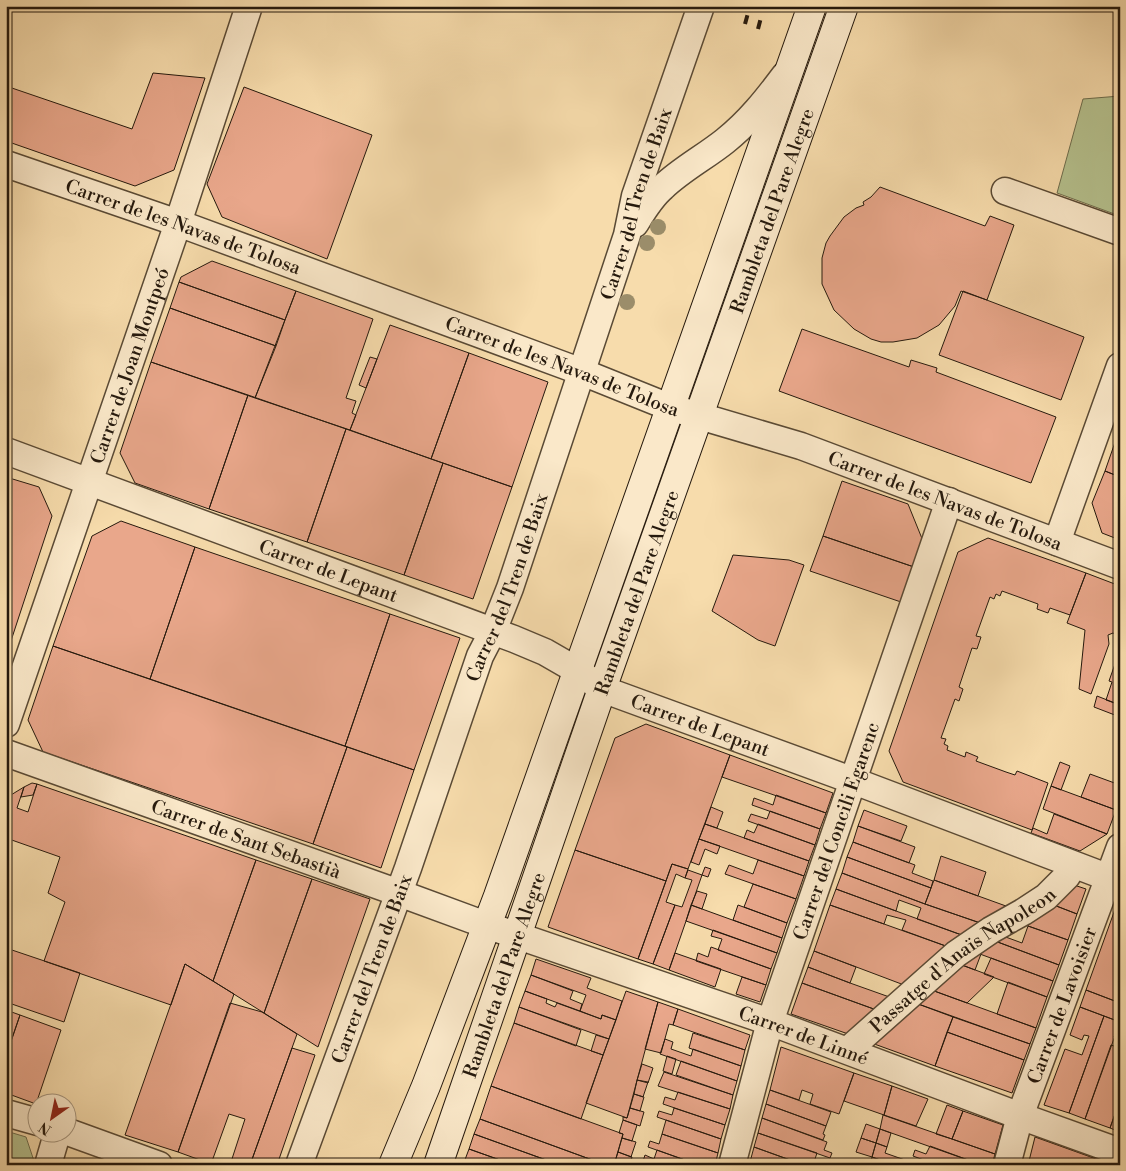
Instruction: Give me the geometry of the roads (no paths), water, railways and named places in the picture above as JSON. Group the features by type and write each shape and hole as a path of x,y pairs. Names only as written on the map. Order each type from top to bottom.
{"main road":[{"name":"Rambleta del Pare Alegre","path":"392,1165 426,1086 486,926 578,672 669,407 812,6"},
{"name":"Rambleta del Pare Alegre","path":"438,1165 602,689 845,11"}],"street":[{"name":"Carrer de Joan Montpeó","path":"6,724 178,223 249,6"},
{"name":"Carrer del Tren de Baix","path":"299,1165 399,893 480,656 493,631 510,588 627,235 635,196 701,6"},
{"name":"Rambleta del Pare Alegre","path":"627,235 646,206 661,188 684,169 724,142 741,127 760,108 790,68"},
{"name":"Carrer de les Navas de Tolosa","path":"6,164 178,223 582,372 669,407 801,446 949,500 1120,566"},
{"path":"1005,191 1120,232"},
{"path":"1057,542 1120,366"},
{"name":"Carrer de Lepant","path":"6,451 493,631 541,650 602,689 854,781 1114,880"},
{"name":"Carrer del Concili Egarenc","path":"732,1165 770,1022 949,500"},
{"name":"Carrer de Sant Sebastià","path":"6,754 399,893 486,926"},
{"name":"Carrer de Lavoisier","path":"1007,1165 1020,1116 1114,880 1120,847"},
{"name":"Passatge d'Anaïs Napoleon","path":"848,1050 956,954 991,930 1046,897 1068,876 1073,865"},
{"name":"Carrer de Linné","path":"486,926 770,1022 1120,1152"},
{"path":"6,1113 28,1119"},
{"path":"78,1136 159,1165"},
{"path":"48,1165 54,1144"}],"railway":[{"path":"745,24 750,6"},
{"path":"758,29 764,6"}]}
